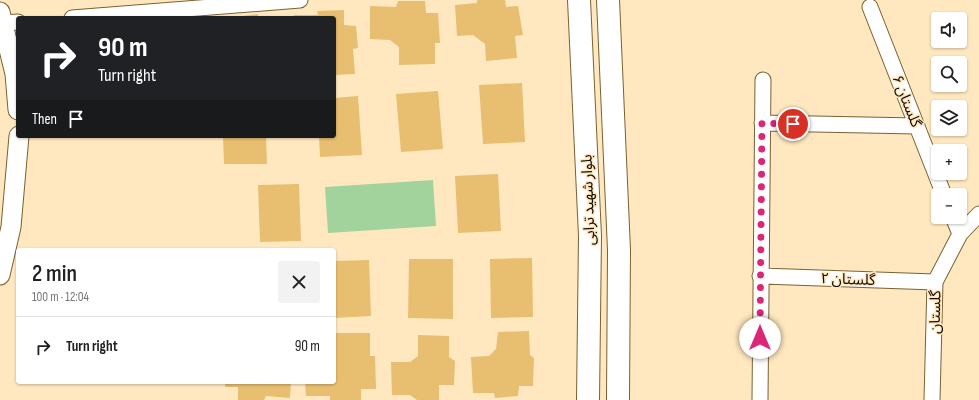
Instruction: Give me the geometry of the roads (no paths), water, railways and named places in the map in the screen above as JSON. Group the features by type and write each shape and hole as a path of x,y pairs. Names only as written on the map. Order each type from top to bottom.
{"main road":[{"name":"بلوار شهید ترابی","path":"578,0 590,236 588,400"},
{"name":"بلوار شهید ترابی","path":"608,0 619,250 618,400"}],"street":[{"path":"97,16 300,0"},
{"name":"گلستان ۶","path":"870,7 941,188"},
{"path":"7,19 16,86"},
{"path":"760,400 763,80"},
{"path":"762,123 917,126"},
{"path":"0,273 11,227 20,138"},
{"name":"گلستان","path":"932,400 935,282 960,234 979,214"},
{"path":"956,224 960,234"},
{"name":"گلستان ۲","path":"760,276 935,282"}]}
